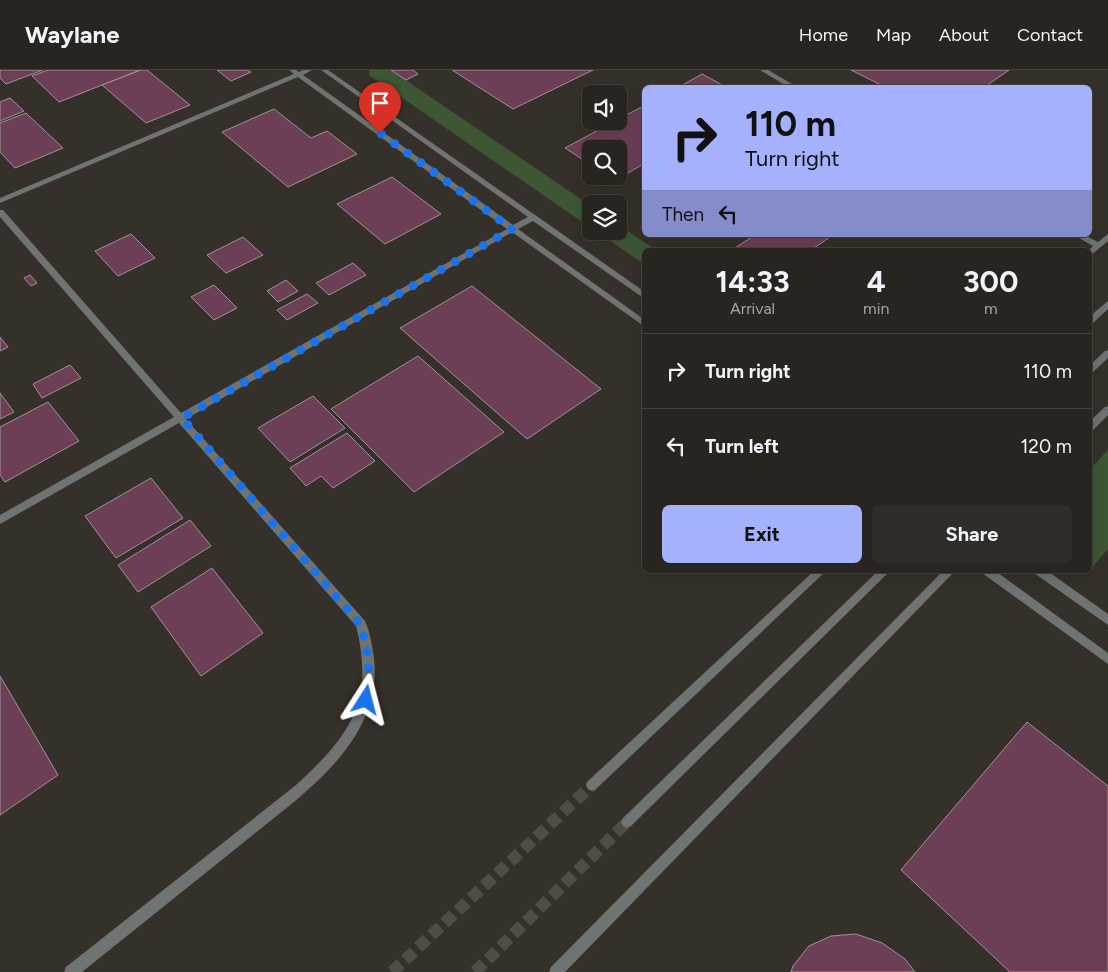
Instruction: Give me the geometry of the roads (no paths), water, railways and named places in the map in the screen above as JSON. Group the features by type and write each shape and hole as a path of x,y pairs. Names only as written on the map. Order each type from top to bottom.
{"street":[{"path":"0,201 296,72 309,70"},
{"path":"324,70 642,294"},
{"path":"763,70 790,85"},
{"path":"296,72 642,322"},
{"path":"0,212 182,418 360,624 368,650 370,674 366,700 354,728 333,760 286,800 71,972"},
{"path":"0,520 532,218"},
{"path":"1082,237 1098,246"},
{"path":"1092,251 1108,237"},
{"path":"1092,319 1108,304"},
{"path":"1092,368 1108,353"},
{"path":"1092,425 1108,409"},
{"path":"592,785 819,573"},
{"path":"628,822 883,573"},
{"path":"556,972 948,573"},
{"path":"990,573 1108,659"},
{"path":"1042,573 1108,620"}],"tunnel":[{"path":"392,972 592,785"},
{"path":"475,972 627,822"}]}
